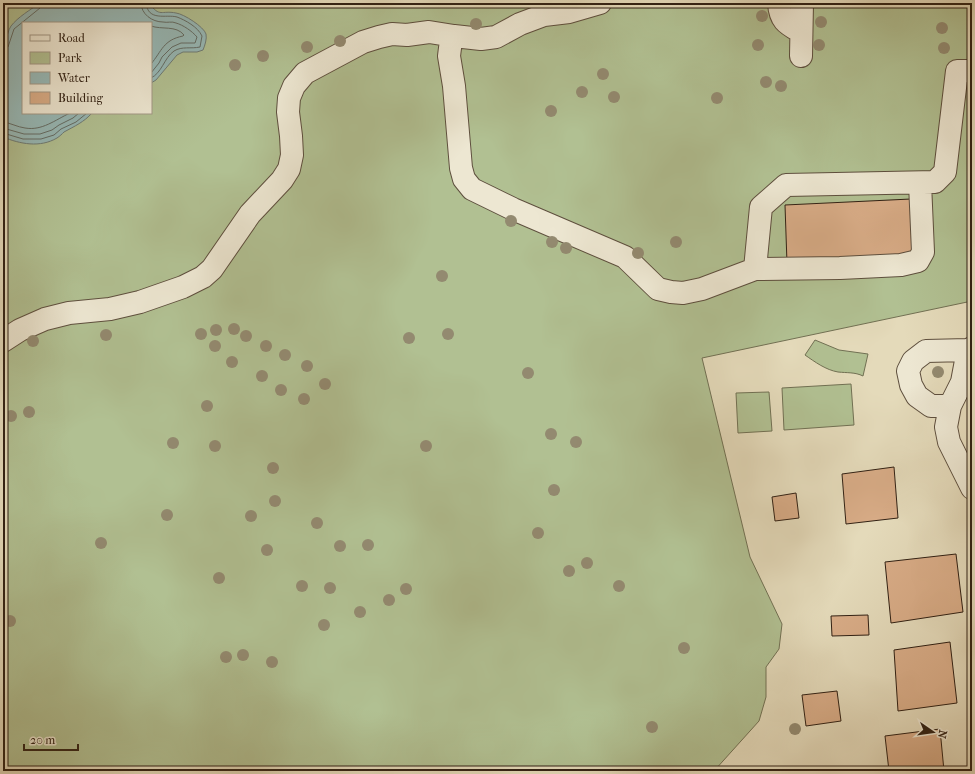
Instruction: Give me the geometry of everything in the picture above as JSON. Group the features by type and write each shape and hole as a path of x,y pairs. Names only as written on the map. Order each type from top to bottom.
{"street":[{"path":"3,341 20,330 45,319 69,313 110,309 140,302 184,287 203,277 212,269 250,214 282,180 289,169 292,155 288,112 289,98 294,86 305,73 364,42 379,37 392,34 406,35 429,32 481,39 496,37 520,24 544,15 569,12 600,3"},
{"path":"779,3 779,10 783,20 801,32"},
{"path":"801,56 802,3"},
{"path":"454,36 451,40 450,56 461,168 464,179 472,189 513,209 625,257 658,289 683,293 702,289 755,269 848,268 901,265 918,261 923,252 920,182"},
{"path":"755,269 761,207 786,185 935,182 945,172 957,71 972,71"},
{"path":"950,406 931,406 917,396 911,385 908,371 913,361 926,351 970,349 962,382 950,406 946,427 949,442 972,488"}],"green space":[{"path":"3,3 972,3 972,301 702,358 750,557 782,624 779,649 766,667 766,697 759,721 714,771 3,771"},
{"path":"815,340 839,350 868,354 863,376 829,369 805,355"},
{"path":"851,384 854,425 784,430 782,388"},
{"path":"769,392 772,431 738,433 736,393"}],"water":[{"path":"40,3 149,3 158,12 180,14 193,21 202,28 206,34 206,42 203,50 197,52 183,52 177,55 156,80 152,82 152,22 22,22 22,114 91,114 57,138 44,143 30,144 16,142 3,137 3,79 5,47 7,34 11,26"}],"building":[{"path":"911,199 913,258 787,263 785,205"},
{"path":"894,467 898,518 846,524 842,474"},
{"path":"796,493 799,518 775,521 772,497"},
{"path":"956,554 963,612 891,623 885,562"},
{"path":"868,615 869,635 832,636 831,616"},
{"path":"950,642 957,703 898,711 894,650"},
{"path":"837,691 841,721 806,726 802,695"},
{"path":"940,729 944,771 889,771 885,736"}]}
